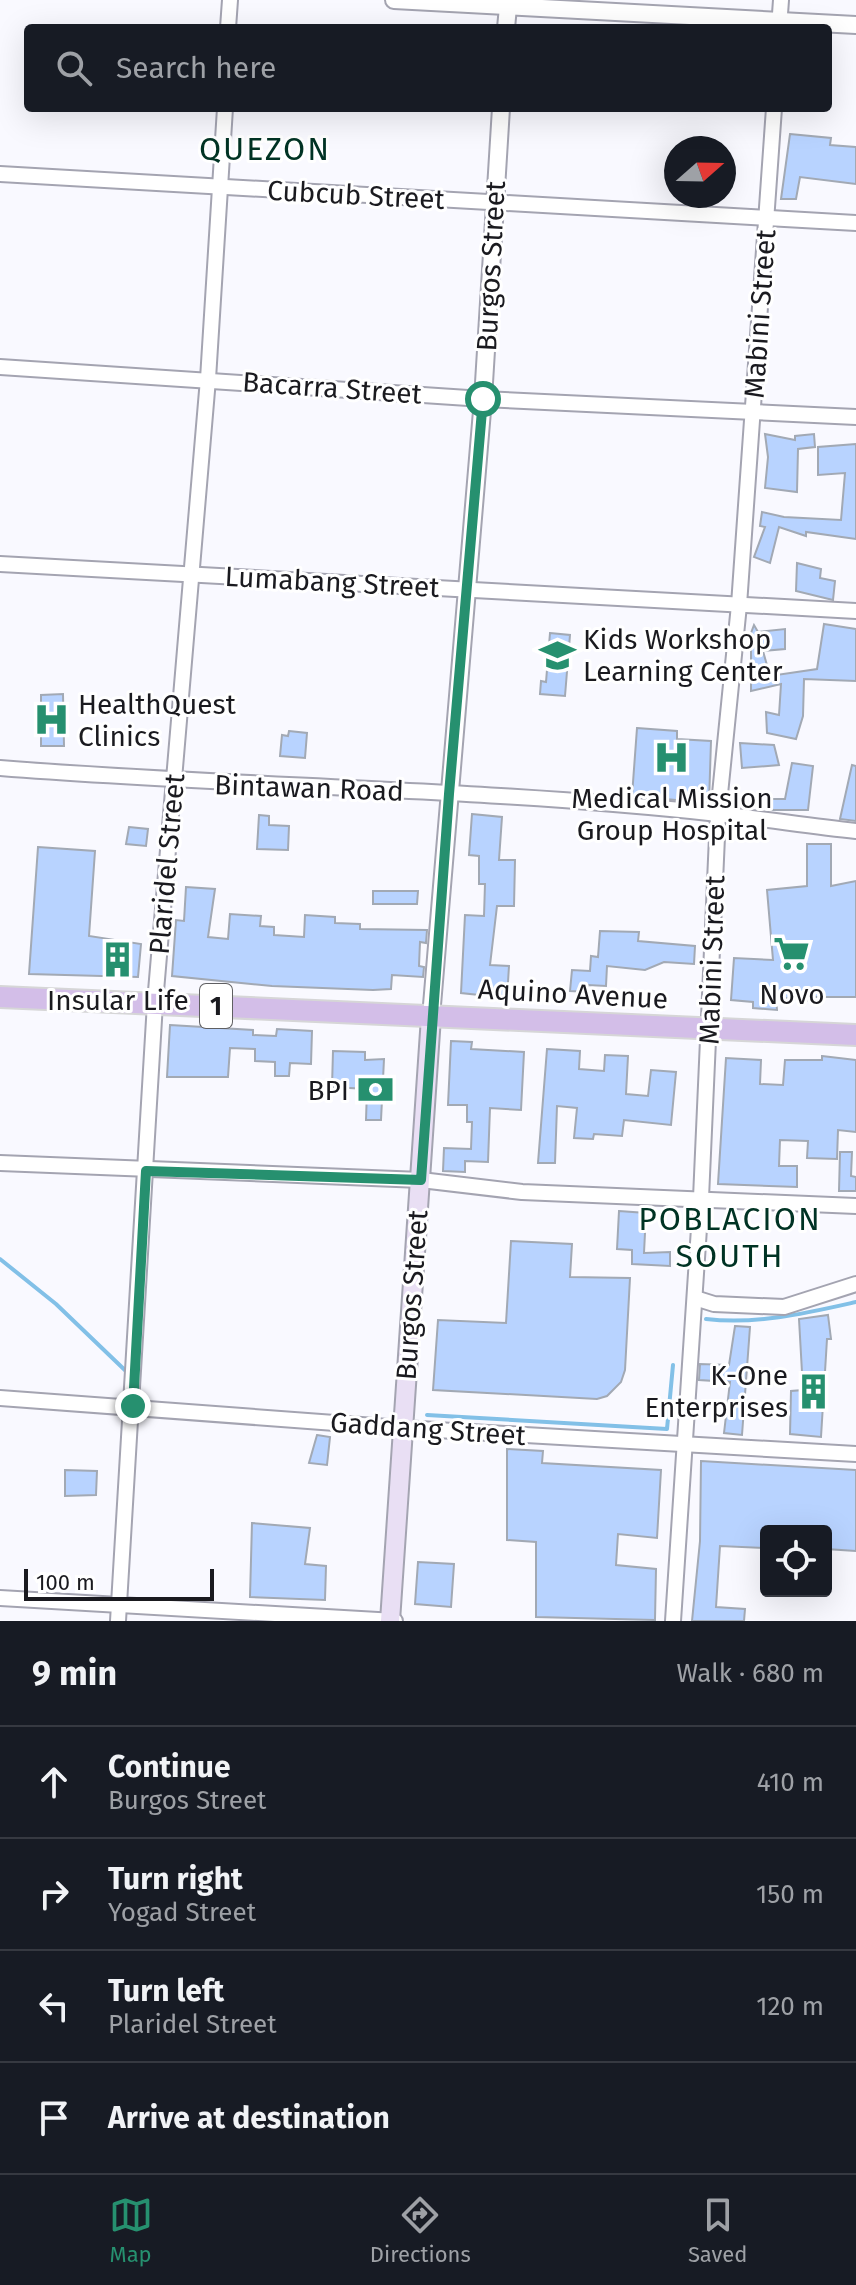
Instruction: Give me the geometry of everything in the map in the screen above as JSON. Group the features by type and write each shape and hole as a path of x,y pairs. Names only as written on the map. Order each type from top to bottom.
{"main road":[{"name":"Aquino Avenue","path":"0,997 856,1035"},
{"name":"Burgos Street","path":"392,1621 402,1428 431,1017"}],"street":[{"path":"228,24 230,0"},
{"path":"394,0 508,4 780,24 781,0"},
{"path":"506,24 508,4"},
{"path":"832,25 856,25"},
{"name":"Plaridel Street","path":"118,1614 155,1003 208,379 225,112"},
{"name":"Burgos Street","path":"431,1017 483,399 501,112"},
{"name":"Mabini Street","path":"673,1621 701,1198 718,814 739,605 774,112"},
{"name":"Cubcub Street","path":"0,174 856,223"},
{"name":"Bacarra Street","path":"0,367 483,399 856,417"},
{"name":"Lumabang Street","path":"0,564 856,611"},
{"name":"Bintawan Road","path":"0,768 174,782 449,794 718,814 856,831"},
{"path":"0,1163 421,1180 522,1192 856,1206"},
{"path":"695,1298 714,1304 784,1307 856,1284"},
{"name":"Gaddang Street","path":"0,1398 402,1428 856,1454"},
{"path":"0,1598 118,1614 392,1621"}],"building":[{"path":"790,134 831,138 830,145 856,147 856,184 800,177 796,199 781,199"},
{"path":"765,434 795,440 795,436 814,434 815,447 798,449 797,492 765,488 768,457"},
{"path":"856,444 856,539 806,532 806,536 779,527 770,563 754,557 765,527 760,526 762,512 784,517 841,520 845,473 818,475 818,447"},
{"path":"797,563 821,569 820,578 835,581 833,600 796,591"},
{"path":"824,624 856,629 856,681 804,679 803,716 796,739 767,733 766,712 779,715 781,684 751,691 751,633 754,625 758,632 785,629 785,649 763,651 770,676 817,669"},
{"name":"Kids Workshop Learning Center","path":"550,633 570,635 565,696 540,694 541,681 546,682"},
{"name":"HealthQuest Clinics","path":"63,694 64,746 41,746 41,695"},
{"name":"Medical Mission Group Hospital","path":"637,728 677,731 677,739 711,741 709,803 632,796"},
{"path":"289,731 307,733 305,758 280,756 282,735 288,736"},
{"path":"740,743 774,745 779,765 742,768"},
{"path":"792,763 813,766 808,810 769,810 767,799 785,799"},
{"path":"852,765 856,766 856,821 840,819"},
{"path":"472,814 502,817 499,860 515,860 514,906 497,906 490,965 509,966 507,998 461,993 465,915 484,916 485,884 479,884 479,856 469,855"},
{"path":"259,815 269,816 269,825 289,826 288,850 257,849"},
{"path":"129,827 148,829 146,846 126,844"},
{"path":"807,844 831,844 831,886 856,881 856,997 813,997 814,1001 776,997 777,1010 753,1008 753,1002 731,1000 734,958 773,960 767,890 807,886"},
{"path":"38,847 95,851 89,936 141,944 138,977 29,974"},
{"path":"186,887 215,889 208,937 228,939 230,914 261,916 260,926 274,927 274,935 304,937 305,915 335,917 335,923 360,924 360,929 427,930 426,943 420,942 419,966 424,967 423,977 392,975 391,989 373,990 272,986 172,976 176,920 184,921"},
{"path":"373,891 418,891 417,904 373,904"},
{"path":"600,931 639,932 638,941 695,946 694,964 664,962 645,970 607,966 606,986 588,985 588,992 570,991 572,970 590,971 591,956 598,957"},
{"path":"170,1025 253,1030 253,1035 276,1036 277,1029 312,1031 311,1064 290,1063 289,1076 275,1076 275,1062 255,1061 255,1049 230,1048 228,1077 167,1077"},
{"path":"451,1041 472,1042 471,1049 524,1052 521,1110 490,1108 488,1162 465,1161 465,1172 443,1171 444,1148 471,1149 472,1122 467,1122 467,1105 448,1105"},
{"path":"547,1049 580,1051 579,1069 604,1071 605,1055 628,1056 626,1094 648,1096 651,1070 676,1072 671,1125 624,1120 622,1136 594,1134 593,1139 574,1138 577,1108 557,1106 555,1163 538,1163"},
{"path":"333,1051 365,1052 365,1060 384,1059 381,1120 366,1120 367,1089 332,1087"},
{"path":"822,1056 856,1060 856,1132 838,1130 837,1159 807,1158 808,1141 780,1140 779,1166 797,1166 797,1187 718,1184 726,1058 761,1060 760,1084 783,1085 785,1060 822,1060"},
{"path":"840,1152 852,1152 851,1176 856,1177 856,1191 839,1191"},
{"path":"619,1211 646,1213 644,1253 670,1252 670,1266 632,1264 632,1250 617,1249"},
{"path":"511,1241 572,1244 570,1277 630,1278 625,1370 621,1382 607,1396 597,1399 433,1390 438,1320 506,1323"},
{"name":"K-One Enterprises","path":"828,1315 831,1339 827,1339 821,1437 790,1434 791,1391 803,1390 799,1319"},
{"path":"735,1326 750,1327 742,1435 724,1433 730,1382 699,1380 700,1364 729,1365"},
{"path":"317,1435 330,1437 327,1465 309,1463"},
{"path":"507,1449 543,1451 542,1463 661,1470 657,1538 618,1534 616,1565 656,1569 655,1620 536,1617 536,1542 507,1540"},
{"path":"701,1461 856,1470 856,1551 832,1549 832,1525 760,1525 760,1548 720,1546 716,1607 745,1609 744,1621 692,1621 700,1541"},
{"path":"65,1470 97,1471 96,1495 65,1496"},
{"path":"252,1523 310,1528 305,1564 326,1566 325,1600 250,1597"},
{"path":"418,1562 454,1564 451,1607 415,1604"}],"waterway":[{"path":"0,1259 56,1304 130,1375"},
{"path":"706,1319 763,1319 856,1302"},
{"path":"427,1415 667,1429 673,1365"}],"place":[{"name":"Kids Workshop Learning Center","path":"557,655"},
{"name":"HealthQuest Clinics","path":"52,720"},
{"name":"Medical Mission Group Hospital","path":"672,758"},
{"name":"Novo","path":"792,954"},
{"name":"Insular Life","path":"118,960"},
{"name":"BPI","path":"375,1090"},
{"name":"K-One Enterprises","path":"814,1391"}],"district":[{"name":"QUEZON","path":"265,149"},
{"name":"POBLACION SOUTH","path":"730,1238"}],"route":[{"path":"133,1406 146,1171 421,1180 431,1017 483,399"}]}
